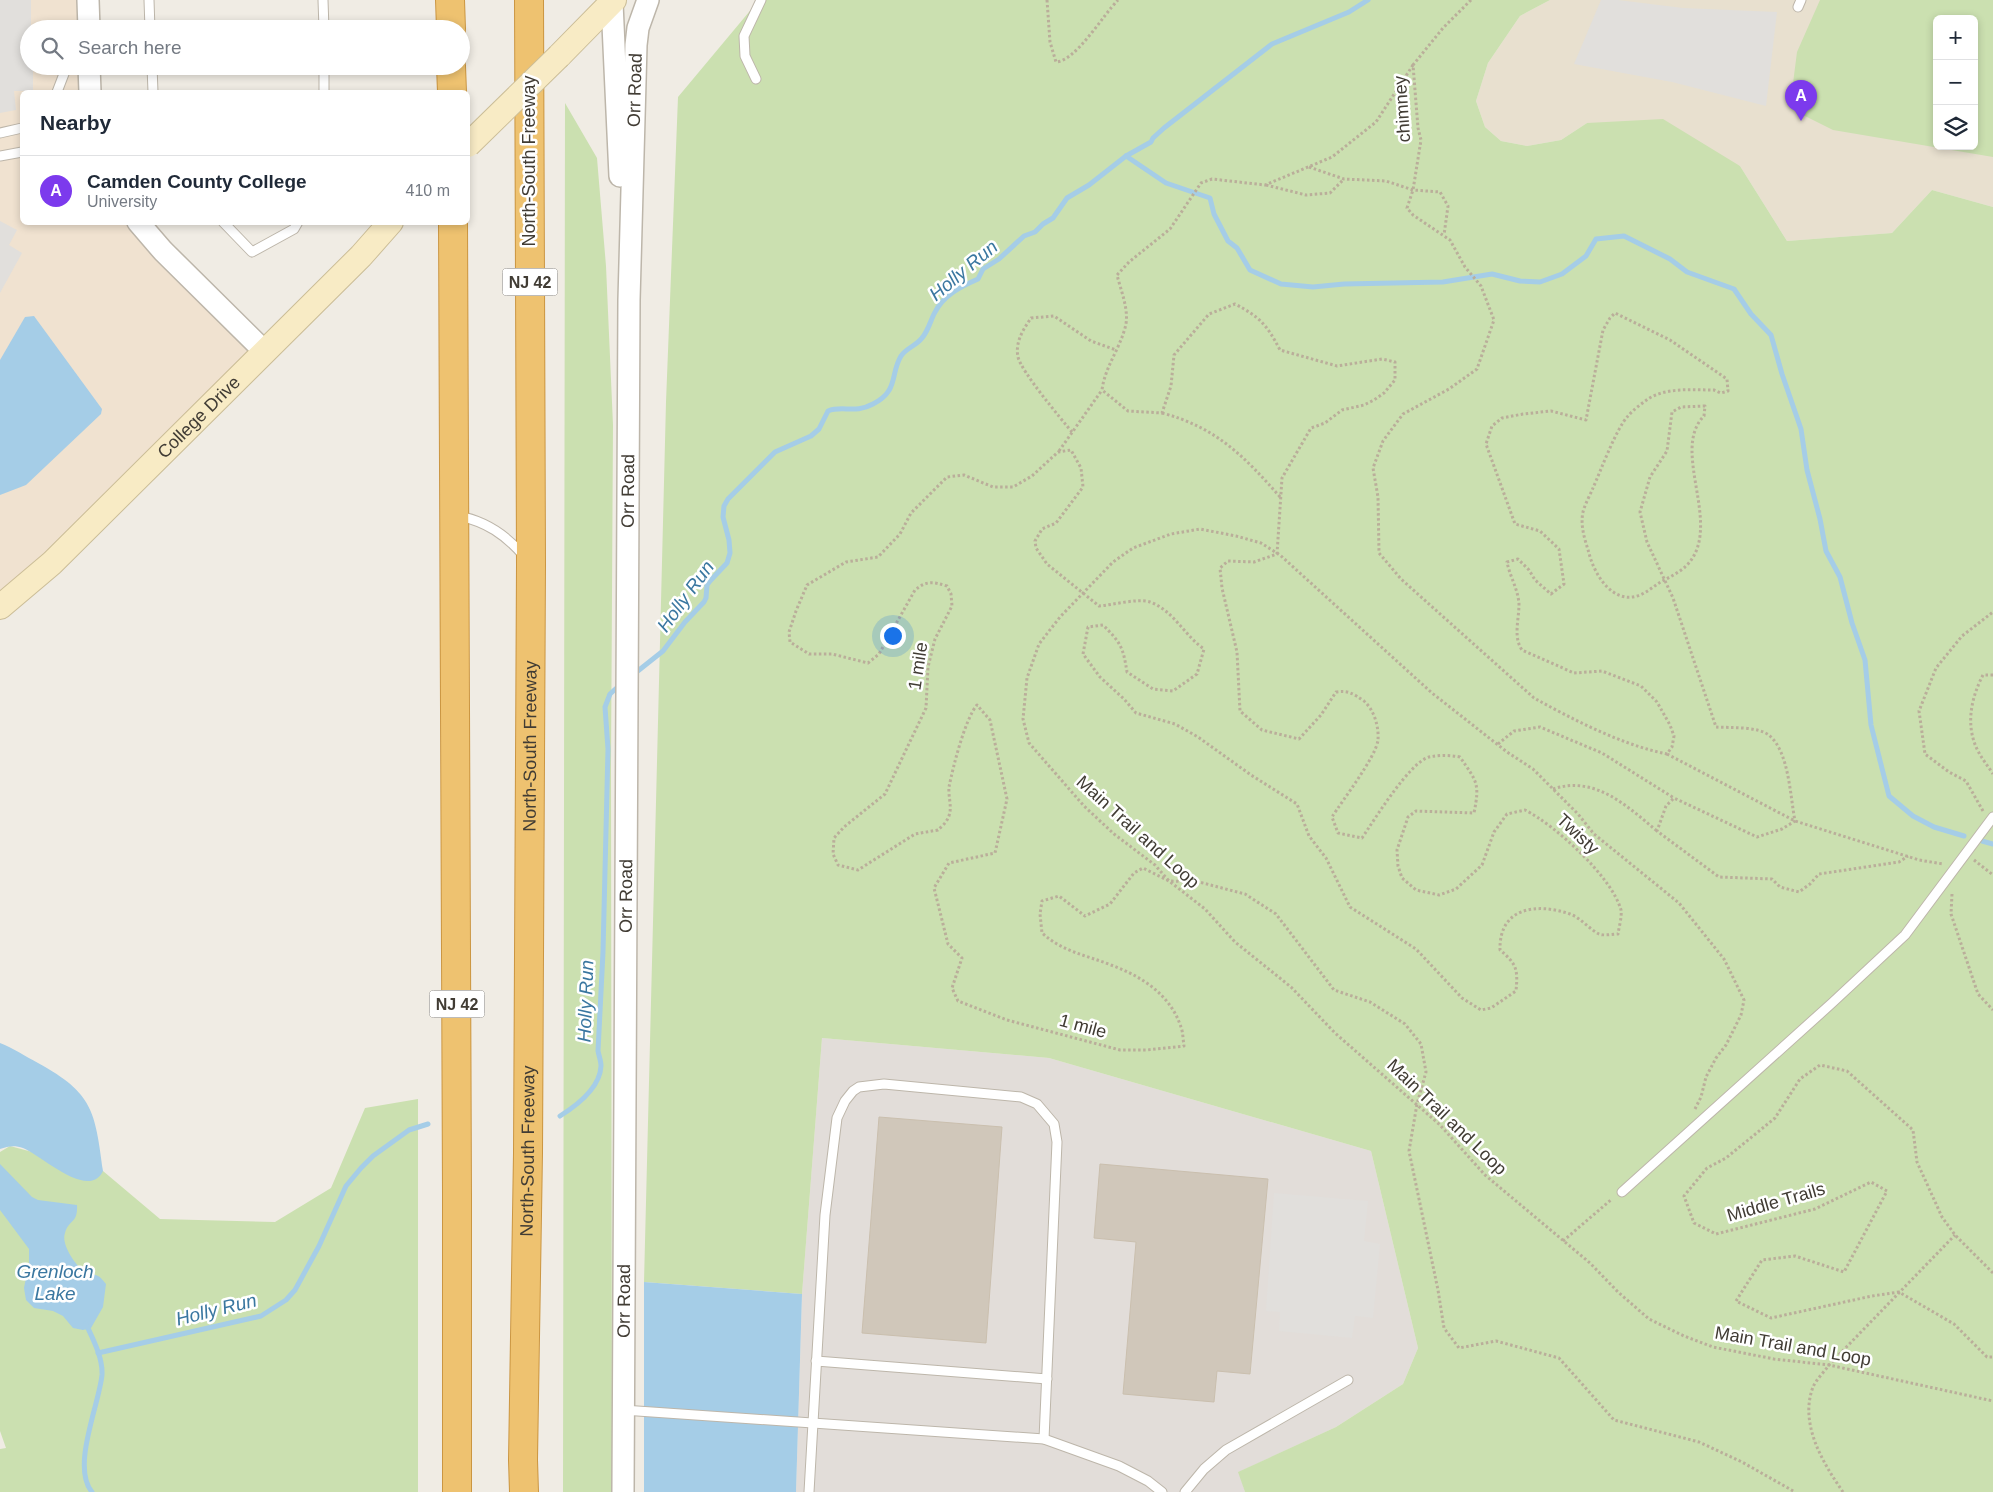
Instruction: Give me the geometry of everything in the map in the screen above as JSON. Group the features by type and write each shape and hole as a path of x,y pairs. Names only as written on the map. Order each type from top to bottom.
{"highway":[{"path":"450,0 451,20"},
{"name":"North-South Freeway","path":"523,1492 528,1144 531,564 529,0"},
{"path":"451,75 452,90"},
{"name":"NJ 42","path":"454,225 458,1194 456,1492"}],"main road":[{"path":"470,143 613,1"},
{"name":"College Drive","path":"0,607 52,563 361,256 388,225"}],"street":[{"path":"88,0 88,20"},
{"name":"Orr Road","path":"623,1492 629,300 636,46 638,28 648,0"},
{"name":"Orr Road","path":"613,1 620,179 629,300"},
{"path":"89,75 90,90"},
{"path":"141,225 164,251 264,351"}],"lane":[{"path":"149,0 150,20"},
{"path":"323,0 324,20"},
{"path":"756,79 745,56 744,36 761,0"},
{"path":"58,90 64,75"},
{"path":"152,75 153,90"},
{"path":"324,75 324,90"},
{"path":"0,133 20,128"},
{"path":"0,156 20,152"},
{"path":"226,225 252,252 294,229 296,225"},
{"path":"455,516 471,518 488,525 504,535 531,564"},
{"path":"1622,1192 1832,1003 1905,934 1992,819"},
{"path":"809,1492 825,1215 837,1118 845,1101 859,1086 884,1084 1021,1097 1036,1104 1054,1124 1057,1142 1044,1439"},
{"path":"816,1361 1046,1379"},
{"path":"1185,1492 1204,1469 1226,1450 1348,1380"},
{"path":"623,1410 1044,1439 1119,1466 1148,1481 1162,1492"}],"path":[{"path":"1047,0 1050,42 1056,62 1062,62 1078,49 1118,0"},
{"name":"chimney","path":"1444,235 1413,215 1407,208 1413,190 1421,140 1418,128 1413,65 1443,28 1471,0"},
{"path":"1265,185 1332,157 1376,122 1413,65"},
{"path":"1308,166 1344,179 1386,181 1413,190 1440,192 1448,206 1444,235 1450,240 1465,267 1481,286 1494,320 1477,369 1449,389 1403,414 1383,441 1373,468 1378,497 1379,553 1401,579 1534,698 1558,711 1649,750 1667,754 1794,821 1919,860 1941,862 1954,869"},
{"path":"1058,452 1102,390 1104,377 1126,327 1126,313 1117,275 1129,262 1170,229 1201,183 1212,179 1265,185 1306,195 1330,193 1344,179"},
{"path":"1162,413 1171,386 1174,355 1209,314 1235,304 1256,315 1271,332 1280,350 1337,366 1382,359 1395,362 1395,380 1384,393 1364,405 1342,410 1325,423 1311,428 1282,478 1277,554"},
{"path":"1667,754 1672,747 1674,736 1670,725 1657,702 1641,686 1602,670 1574,673 1522,650 1517,643 1519,603 1508,562 1518,559 1529,570 1535,580 1551,594 1564,584 1559,549 1540,532 1515,524 1486,444 1492,426 1502,418 1551,411 1586,420 1603,330 1615,313 1670,340 1727,379 1728,391 1721,393 1714,390 1670,390 1649,399 1627,417 1583,512 1582,530 1591,563 1604,585 1623,596 1638,596 1664,580 1684,568 1694,556 1700,539 1701,518 1694,478 1692,440 1696,428 1704,416 1705,406 1681,407 1672,412 1668,451 1650,477 1640,512 1647,542 1664,580 1673,598 1716,727 1748,728 1769,734 1783,754 1794,821"},
{"path":"1072,432 1026,373 1018,358 1019,337 1031,318 1054,316 1091,341 1116,350"},
{"path":"1102,390 1128,411 1162,413 1191,422 1220,439 1246,459 1281,498"},
{"path":"1058,452 1071,450 1081,468 1083,487 1056,523 1042,529 1036,541 1036,548 1047,564 1083,592"},
{"name":"1 mile","path":"1058,452 1032,476 1014,487 993,487 964,475 947,477 911,512 900,534 878,556 846,562 807,585 789,632 790,642 809,654 832,654 868,663 879,654 915,590 924,583 932,582 947,586 951,594 952,606 935,639 928,667 926,708 885,794 844,827 834,838 833,854 838,865 858,870 915,834 938,830 949,818 949,790 966,727 977,705 990,720 1007,799 995,853 949,864 934,888 948,944 962,958 952,988 958,1001 1007,1020 1120,1050 1147,1050 1184,1046 1181,1026 1161,993 1150,984 1112,965 1055,945 1042,933 1040,914 1042,901 1058,896 1085,916 1110,904 1134,873 1143,868 1169,881"},
{"name":"Main Trail and Loop","path":"1691,1114 1700,1097 1706,1077 1741,1016 1744,1000 1724,959 1679,904 1594,834 1578,814 1533,769 1432,692 1277,554 1261,543 1200,529 1171,534 1133,548 1113,562 1083,592 1039,644 1027,678 1024,719 1029,743 1084,806 1114,834 1155,865 1169,881 1205,909 1236,942 1291,987 1335,1033 1440,1125 1485,1174 1649,1319 1684,1336 1713,1347 1774,1359 1829,1365 1993,1401"},
{"name":"Twisty","path":"1083,592 1099,606 1128,602 1150,602 1168,613 1204,648 1197,674 1173,691 1153,689 1127,672 1124,649 1117,638 1103,624 1088,626 1083,654 1100,677 1136,713 1175,724 1198,736 1251,775 1297,804 1310,836 1326,858 1350,907 1416,950 1462,998 1481,1010 1491,1008 1516,991 1518,974 1513,960 1500,950 1500,938 1505,926 1518,913 1531,908 1552,910 1572,915 1601,935 1618,934 1621,912 1611,891 1569,842 1536,816 1525,810 1508,814 1494,832 1482,865 1456,888 1439,895 1416,890 1402,878 1398,866 1397,850 1408,818 1416,811 1474,813 1478,792 1474,778 1460,757 1450,755 1427,757 1403,778 1362,838 1338,833 1332,817 1369,760 1378,741 1376,722 1370,707 1354,693 1344,690 1336,692 1320,715 1299,739 1262,730 1240,711 1236,652 1222,588 1220,568 1228,560 1254,562 1277,554"},
{"path":"1992,819 1966,781 1925,754 1920,711 1936,668 1962,636 1993,612"},
{"path":"1993,675 1983,675 1975,690 1970,710 1977,750 1993,774"},
{"path":"1498,744 1514,731 1540,727 1602,753 1674,798 1757,837 1782,829 1794,821"},
{"path":"1553,789 1563,786 1582,786 1613,796 1719,877 1772,879 1780,887 1799,892 1819,874 1899,862 1908,856"},
{"path":"1657,831 1666,806 1674,798"},
{"path":"1965,854 1993,875"},
{"path":"1969,867 1974,860"},
{"path":"1169,881 1199,882 1245,894 1276,914 1334,990 1370,1002 1404,1024 1421,1044 1426,1072 1417,1104 1409,1151 1444,1328 1459,1348 1496,1341 1560,1358 1614,1420 1699,1442 1742,1462 1795,1492"},
{"path":"1952,886 1952,914 1978,994 1993,1010"},
{"name":"Middle Trails","path":"1898,1292 1771,1318 1736,1301 1762,1260 1795,1256 1844,1272 1887,1192 1871,1182 1814,1209 1716,1234 1694,1223 1684,1196 1707,1168 1726,1158 1775,1118 1800,1079 1820,1065 1847,1071 1913,1130 1917,1162 1942,1217 1955,1235 1993,1273"},
{"path":"1563,1241 1622,1192"},
{"path":"1843,1492 1831,1475 1816,1446 1808,1417 1813,1387 1829,1365 1955,1235"},
{"path":"1898,1292 1954,1324 1987,1357 1993,1357"}],"shaded area":[{"path":"0,0 88,0 89,20 20,20 20,75 89,75 90,90 20,90 20,225 140,225 264,351 0,607"},
{"path":"0,0 31,0 31,20 20,20 20,75 33,75 33,90 14,91 16,110 0,113"},
{"path":"1550,0 1993,0 1993,207 1932,190 1892,233 1787,241 1740,166 1587,123 1561,140 1527,146 1501,141 1485,127 1476,101 1488,63 1520,16"},
{"path":"1601,0 1618,0 1683,8 1777,12 1766,106 1672,82 1574,64"},
{"path":"0,221 17,230 9,245 22,253 0,293"},
{"path":"822,1038 1049,1058 1371,1151 1418,1348 1403,1384 1336,1427 1239,1472 1245,1492 796,1492 802,1294"},
{"path":"1274,1193 1368,1201 1364,1241 1380,1244 1373,1318 1355,1316 1352,1338 1279,1331 1280,1312 1266,1311"}],"green space":[{"path":"759,0 1550,0 1520,16 1488,63 1476,101 1485,127 1501,141 1527,146 1561,140 1587,123 1663,119 1740,166 1787,241 1892,233 1932,190 1993,207 1993,1492 1245,1492 1238,1472 1336,1427 1403,1384 1418,1348 1371,1151 1049,1058 822,1038 802,1294 644,1282 666,402 678,97"},
{"path":"1820,0 1993,0 1993,157 1952,150 1978,150 1978,15 1933,15 1933,147 1833,130 1801,114 1792,91 1797,52"},
{"path":"565,103 597,158 606,266 613,425 611,764 612,1492 563,1492"},
{"path":"418,1099 418,1492 0,1492 0,1449 6,1448 0,1431 0,1152 10,1146 103,1171 160,1219 275,1222 331,1188 365,1108"}],"water":[{"path":"34,316 102,409 101,414 26,485 0,495 0,360 25,317"},
{"path":"0,1043 56,1074 81,1095 88,1106 97,1133 103,1171 96,1179 87,1181 76,1179 20,1147 12,1146 0,1149"},
{"name":"Grenloch Lake","path":"0,1164 32,1197 38,1200 77,1205 75,1219 69,1225 64,1237 67,1248 72,1258 83,1271 99,1277 106,1284 103,1307 91,1328 83,1330 73,1328 63,1316 53,1311 34,1308 26,1300 24,1288 29,1263 29,1249 0,1210"},
{"path":"644,1282 802,1294 796,1492 644,1492"}],"building":[{"path":"879,1117 1002,1127 986,1343 862,1333"},
{"path":"1100,1164 1268,1179 1250,1374 1217,1371 1214,1402 1123,1394 1136,1242 1094,1238"}],"waterway":[{"name":"Holly Run","path":"634,674 663,651 685,622 704,602 707,585 727,563 730,553 723,517 724,506 728,499 775,452 811,436 819,429 828,411 866,407 887,394 901,356 920,341 942,302 959,289 978,279 983,269 999,259 1024,236 1035,232 1053,218 1067,198 1089,185 1126,156 1151,142 1164,128 1272,44 1349,12 1368,0"},
{"path":"1126,156 1166,183 1210,198 1214,214 1228,241 1237,248 1250,270 1281,284 1313,287 1344,284 1443,282 1492,274 1520,281 1540,282 1562,274 1586,256 1596,239 1624,236 1670,259 1687,272 1734,289 1751,314 1771,335 1801,429 1807,470 1826,551 1840,577 1852,623 1865,660 1871,725 1889,796 1913,816 1934,827 1964,836"},
{"name":"Holly Run","path":"560,1116 586,1096 600,1074 601,1066 598,1051 603,952 608,749 605,707 610,694 621,684"},
{"path":"1982,841 1993,844"},
{"name":"Holly Run","path":"98,1353 261,1316 286,1300 295,1290 319,1246 346,1186 373,1156 409,1130 428,1124"},
{"path":"86,1324 97,1349 102,1369 100,1388 85,1452 84,1467 86,1481 92,1492"}],"place":[{"name":"Camden County College","path":"1801,121"}]}
